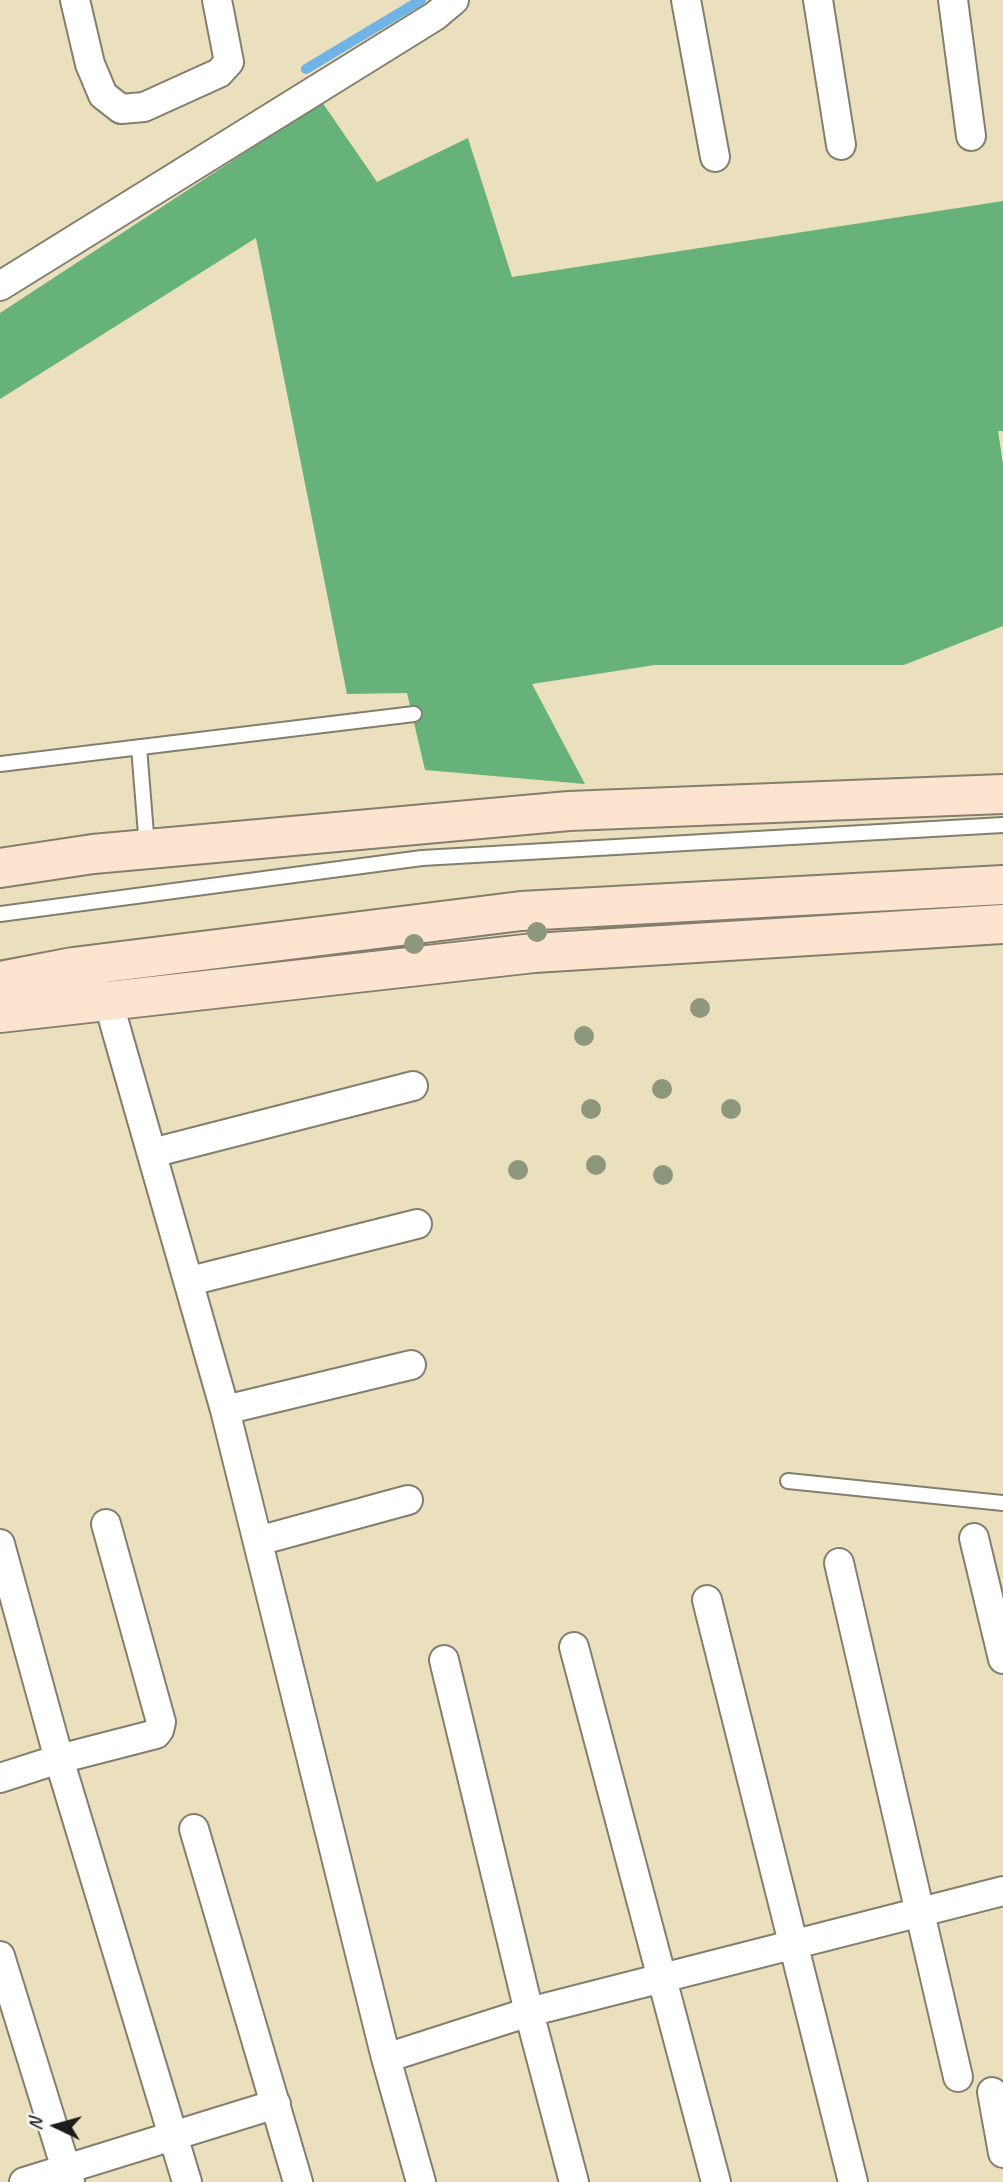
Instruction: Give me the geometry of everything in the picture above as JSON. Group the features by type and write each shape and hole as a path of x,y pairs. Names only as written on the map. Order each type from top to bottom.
{"main road":[{"path":"0,867 147,849 569,811 1003,794"},
{"path":"0,981 73,967 521,911 1003,885"},
{"path":"0,1013 534,953 1003,924"}],"street":[{"path":"75,0 90,64 103,95 121,109 144,107 219,73 229,62 216,0"},
{"path":"0,286 435,16 454,0"},
{"path":"686,0 715,157"},
{"path":"818,0 841,145"},
{"path":"953,0 971,136"},
{"path":"108,1001 225,1410 386,2058 421,2182"},
{"path":"152,1153 413,1086"},
{"path":"190,1281 418,1224"},
{"path":"225,1410 411,1365"},
{"path":"258,1541 408,1500"},
{"path":"0,1778 59,1759 156,1734 161,1722 106,1524"},
{"path":"974,1538 1003,1659"},
{"path":"0,1544 59,1759 187,2182"},
{"path":"839,1563 958,2077"},
{"path":"707,1600 853,2182"},
{"path":"574,1647 716,2182"},
{"path":"444,1660 529,2012 575,2182"},
{"path":"194,1829 298,2182"},
{"path":"386,2058 529,2012 1003,1891"},
{"path":"0,1956 68,2176"},
{"path":"992,2092 1003,2153"},
{"path":"24,2182 68,2176 174,2135 276,2104"}],"lane":[{"path":"0,764 414,714"},
{"path":"139,747 147,849"},
{"path":"0,914 422,859 1003,825"},
{"path":"788,1482 1003,1503"}],"green space":[{"path":"322,102 377,182 468,138 512,277 1003,201 1003,431 998,431 1003,464 1003,626 904,665 655,665 532,684 585,784 425,770 407,693 347,694 256,238 0,399 0,313"}],"waterway":[{"path":"306,69 421,0"}]}
